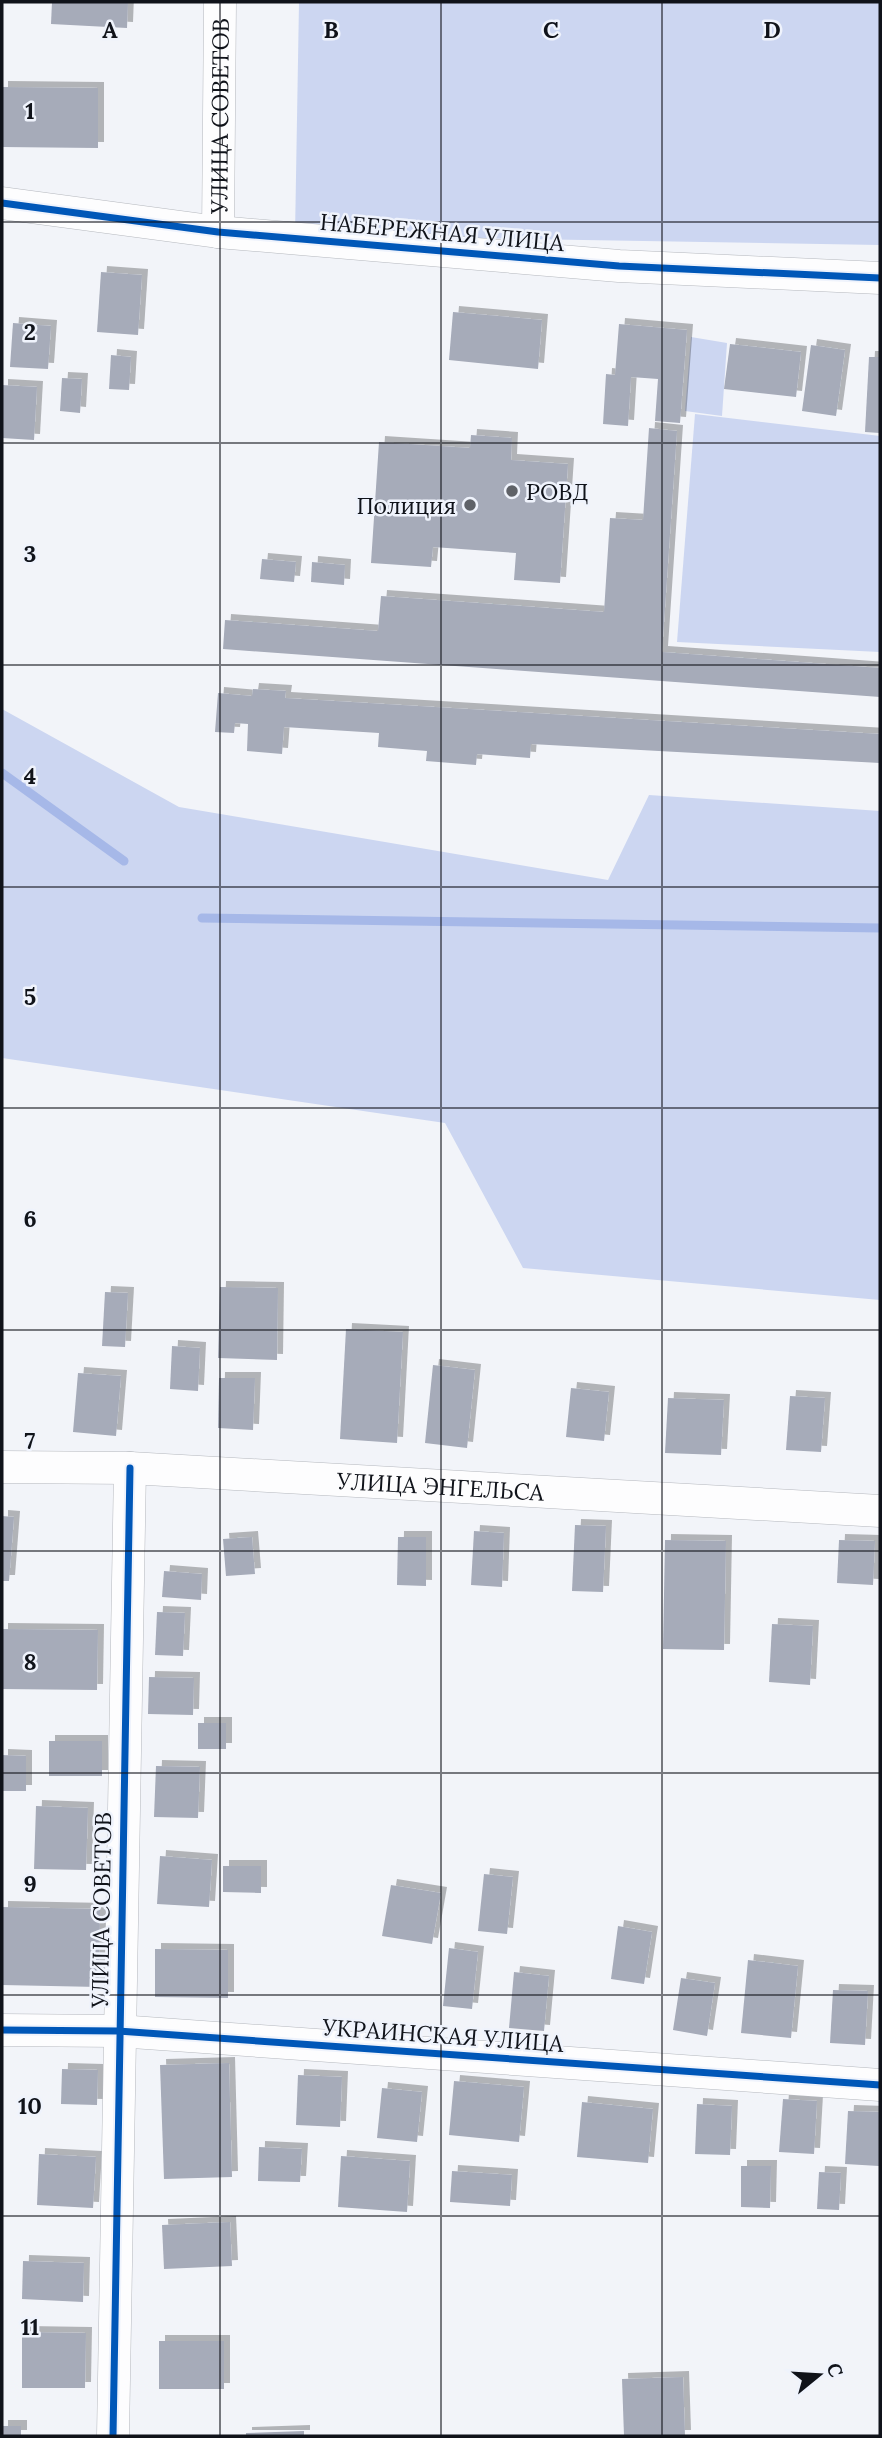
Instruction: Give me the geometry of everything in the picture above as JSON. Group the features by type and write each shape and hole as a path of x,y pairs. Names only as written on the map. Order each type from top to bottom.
{"street":[{"name":"УЛИЦА СОВЕТОВ","path":"218,232 220,2"},
{"name":"НАБЕРЕЖНАЯ УЛИЦА","path":"2,203 218,232 619,266 880,278"},
{"name":"УЛИЦА ЭНГЕЛЬСА","path":"2,1467 130,1468 880,1511"},
{"name":"УЛИЦА СОВЕТОВ","path":"113,2436 118,2031 130,1468"},
{"name":"УКРАИНСКАЯ УЛИЦА","path":"2,2030 118,2031 880,2085"}],"shaded area":[{"path":"299,2 880,2 880,245 295,235"},
{"path":"691,337 727,343 722,416 685,411"},
{"path":"695,414 880,436 880,652 677,642"},
{"path":"2,709 179,807 608,880 649,795 880,811 880,1300 523,1268 445,1123 2,1058"}],"building":[{"path":"52,2 128,2 127,28 51,24"},
{"path":"2,87 98,88 98,148 2,147"},
{"path":"101,272 142,275 138,335 97,332"},
{"path":"453,312 542,320 538,369 449,360"},
{"path":"13,323 51,326 48,369 10,367"},
{"path":"619,324 687,330 680,423 655,421 658,379 631,377 628,426 603,424 606,374 615,375"},
{"path":"730,344 801,352 796,397 724,389"},
{"path":"811,345 845,350 836,416 802,411"},
{"path":"111,355 131,357 129,390 109,389"},
{"path":"869,357 880,357 880,433 865,432"},
{"path":"62,378 82,379 80,413 60,411"},
{"path":"2,385 37,387 34,440 2,438"},
{"path":"649,428 677,431 662,652 880,668 880,697 223,649 225,620 378,631 381,596 604,612 610,518 643,520"},
{"name":"Полиция","path":"471,435 512,438 511,460 568,464 560,583 514,580 516,553 433,547 431,567 371,563 379,442 470,448"},
{"path":"262,559 296,562 294,582 260,579"},
{"path":"312,562 345,565 344,585 311,582"},
{"path":"253,689 286,691 285,698 880,734 880,763 531,744 530,758 477,754 476,765 426,761 427,751 378,747 379,733 284,727 282,754 247,751 248,724 235,723 234,733 215,732 218,693 252,696"},
{"path":"220,1287 278,1288 277,1360 218,1358"},
{"path":"105,1292 128,1293 125,1347 102,1346"},
{"path":"346,1329 403,1332 397,1443 340,1439"},
{"path":"172,1346 200,1348 198,1391 170,1389"},
{"path":"433,1365 475,1370 467,1448 425,1443"},
{"path":"78,1373 121,1376 116,1436 73,1432"},
{"path":"219,1378 255,1378 253,1430 218,1428"},
{"path":"571,1388 609,1392 604,1441 566,1437"},
{"path":"790,1396 825,1398 821,1452 786,1450"},
{"path":"668,1398 724,1400 721,1455 665,1453"},
{"path":"2,1516 14,1517 9,1581 2,1581"},
{"path":"575,1525 606,1526 603,1592 572,1591"},
{"path":"474,1531 504,1533 502,1587 471,1585"},
{"path":"252,1537 255,1574 226,1576 223,1539"},
{"path":"398,1537 426,1537 426,1586 397,1585"},
{"path":"665,1540 726,1541 724,1650 663,1649"},
{"path":"839,1540 875,1541 873,1585 837,1583"},
{"path":"164,1571 202,1574 201,1600 162,1597"},
{"path":"157,1612 185,1613 183,1656 155,1655"},
{"path":"772,1624 813,1626 810,1685 769,1682"},
{"path":"2,1629 98,1630 97,1690 2,1689"},
{"path":"149,1677 194,1678 193,1715 148,1714"},
{"path":"198,1723 226,1723 226,1749 198,1749"},
{"path":"49,1741 102,1741 102,1776 49,1776"},
{"path":"2,1755 26,1756 26,1791 2,1791"},
{"path":"156,1766 200,1767 198,1818 154,1817"},
{"path":"36,1806 88,1808 86,1870 34,1869"},
{"path":"160,1856 212,1860 209,1907 157,1904"},
{"path":"223,1866 261,1866 261,1893 223,1892"},
{"path":"484,1874 513,1877 507,1934 478,1931"},
{"path":"391,1885 441,1893 432,1944 382,1936"},
{"path":"2,1907 100,1909 99,1987 2,1985"},
{"path":"618,1926 652,1932 644,1984 611,1979"},
{"path":"449,1948 478,1952 472,2009 443,2006"},
{"path":"155,1949 228,1950 228,1998 155,1997"},
{"path":"748,1960 798,1966 791,2038 741,2033"},
{"path":"514,1972 549,1976 544,2031 509,2028"},
{"path":"681,1978 715,1983 707,2036 673,2030"},
{"path":"833,1990 868,1991 865,2045 830,2043"},
{"path":"229,2063 232,2177 164,2179 160,2065"},
{"path":"62,2069 98,2070 97,2105 61,2104"},
{"path":"298,2075 342,2077 340,2127 296,2125"},
{"path":"454,2081 524,2087 519,2142 449,2135"},
{"path":"382,2088 422,2092 417,2142 377,2138"},
{"path":"783,2099 817,2101 814,2154 779,2152"},
{"path":"582,2102 653,2109 648,2163 577,2157"},
{"path":"697,2104 732,2106 730,2155 695,2154"},
{"path":"848,2111 880,2112 879,2166 845,2164"},
{"path":"259,2147 302,2149 300,2182 258,2181"},
{"path":"39,2154 96,2157 93,2208 37,2205"},
{"path":"341,2156 410,2161 407,2212 338,2207"},
{"path":"741,2166 771,2166 770,2208 741,2207"},
{"path":"452,2171 512,2175 510,2206 450,2202"},
{"path":"819,2172 841,2173 839,2210 817,2209"},
{"path":"230,2222 232,2266 164,2269 162,2225"},
{"path":"23,2261 84,2263 83,2302 22,2299"},
{"path":"22,2332 86,2333 85,2388 22,2388"},
{"path":"159,2341 224,2341 224,2389 159,2389"},
{"path":"683,2377 685,2436 624,2436 622,2379"},
{"path":"2,2426 21,2426 21,2436 2,2436"},
{"path":"304,2431 304,2436 246,2436 246,2433"}],"waterway":[{"path":"2,773 124,861"},
{"path":"202,918 880,928"}],"cycle path":[{"path":"2,203 218,232 619,266 880,278"},
{"path":"113,2436 130,1468"},
{"path":"2,2030 118,2031 880,2085"}],"place":[{"name":"РОВД","path":"512,491"},
{"name":"Полиция","path":"470,505"}]}
